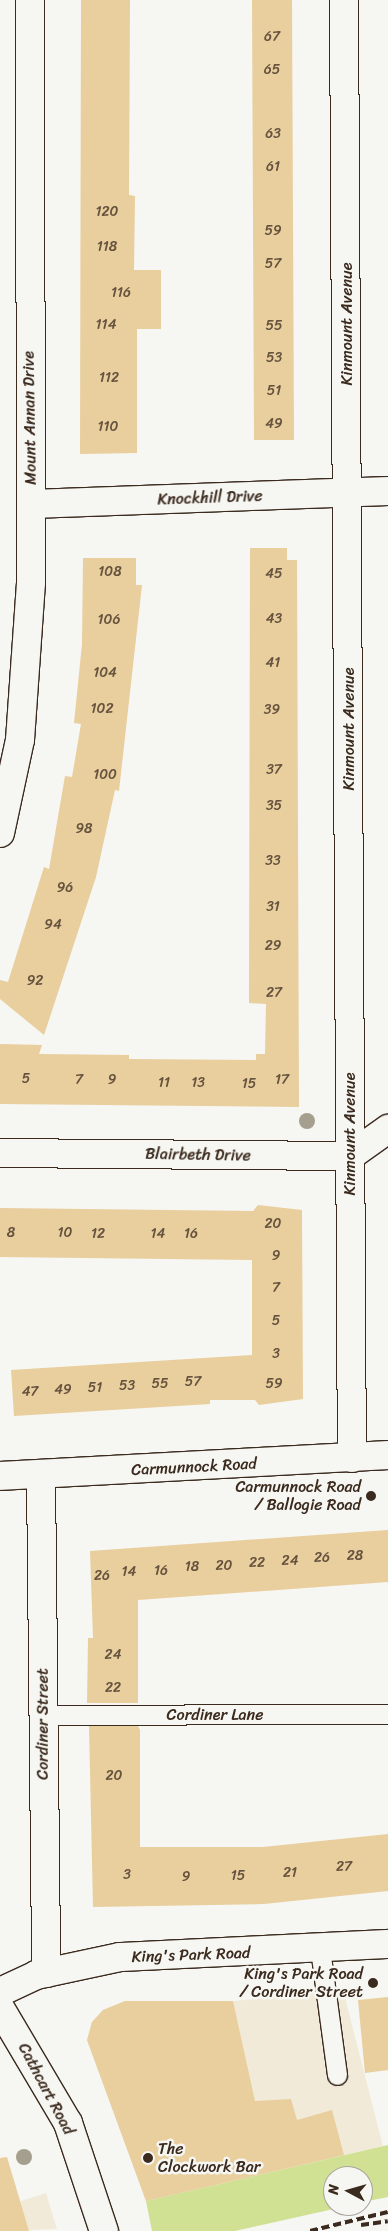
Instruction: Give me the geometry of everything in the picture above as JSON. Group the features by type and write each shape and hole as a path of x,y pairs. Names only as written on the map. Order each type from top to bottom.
{"street":[{"name":"Mount Annan Drive","path":"0,833 20,740 28,663 32,504 30,0"},
{"name":"Kinmount Avenue","path":"344,0 352,1458"},
{"name":"Knockhill Drive","path":"32,504 388,491"},
{"path":"350,1156 388,1129"},
{"name":"Blairbeth Drive","path":"0,1153 350,1156"},
{"name":"Carmunnock Road","path":"0,1476 388,1456"},
{"name":"Cordiner Street","path":"40,1475 46,1974"},
{"name":"King's Park Road","path":"0,1992 46,1974 120,1958 388,1944"},
{"name":"Cathcart Road","path":"0,2008 68,2123 104,2231"}],"lane":[{"name":"Cordiner Lane","path":"43,1715 388,1714"},
{"path":"320,1949 337,2075"}],"shaded area":[{"path":"343,1990 383,2146 146,2201 87,2040 92,2022 103,2010 125,2001 233,2001"},
{"path":"46,2193 57,2229 0,2231 0,2208"}],"green space":[{"path":"388,2145 388,2197 373,2200 373,2166 323,2166 323,2211 235,2231 152,2231 146,2201"}],"building":[{"path":"81,0 130,0 129,195 135,196 134,270 161,270 161,329 137,329 137,453 80,454"},
{"path":"252,0 292,0 294,440 254,440"},
{"path":"250,548 287,548 287,560 297,560 299,1107 0,1104 0,1044 42,1045 39,1054 129,1055 129,1059 256,1060 256,1054 265,1054 266,1004 249,1003"},
{"path":"83,558 136,558 136,585 142,585 119,791 115,790 96,877 44,1035 0,999 0,980 8,982 44,867 49,869 65,776 72,777 81,724 74,723 82,644"},
{"path":"258,1205 302,1210 303,1399 259,1405 255,1400 210,1400 210,1404 14,1416 11,1370 252,1355 252,1260 0,1257 0,1208 253,1211"},
{"path":"388,1530 388,1582 138,1600 138,1703 87,1703 88,1638 93,1638 90,1551"},
{"path":"89,1726 138,1726 140,1730 140,1847 263,1847 388,1834 388,1891 264,1904 93,1907"},
{"path":"388,1997 388,2070 365,2073 358,2000"},
{"path":"125,2001 233,2001 255,2101 291,2099 297,2120 332,2110 344,2155 146,2201 87,2040 92,2022 103,2010"},
{"path":"7,2157 29,2231 0,2231 0,2158"}],"railway":[{"path":"310,2231 388,2212"},
{"path":"361,2225 388,2221"}],"place":[{"name":"Carmunnock Road / Ballogie Road","path":"371,1496"},
{"name":"King's Park Road / Cordiner Street","path":"373,1983"},
{"name":"The Clockwork Bar","path":"148,2158"}]}
